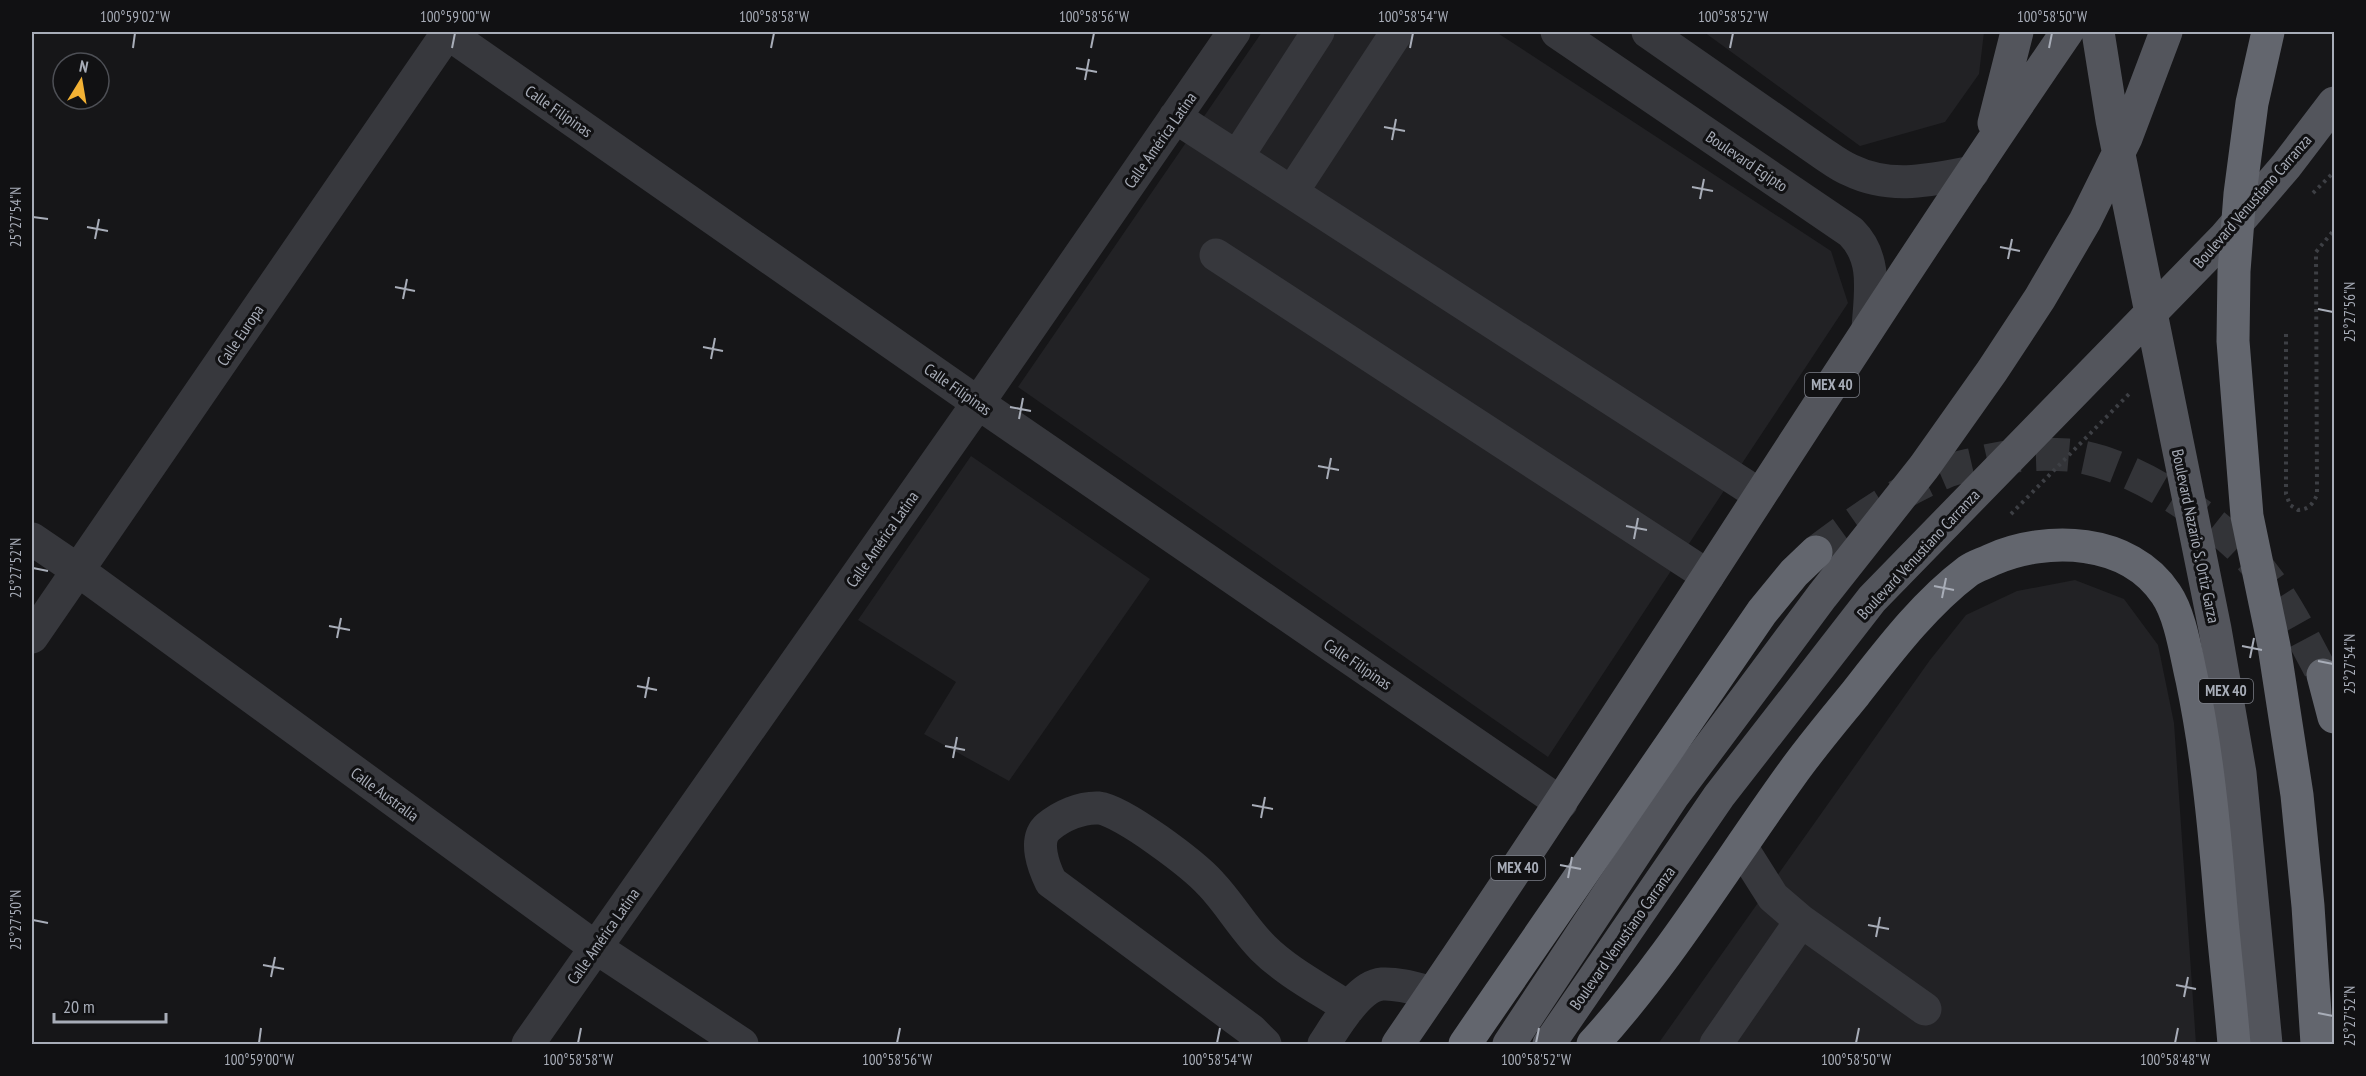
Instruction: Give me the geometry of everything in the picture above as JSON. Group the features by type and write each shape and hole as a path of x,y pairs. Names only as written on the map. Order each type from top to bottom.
{"highway":[{"path":"2268,32 2252,103 2240,194 2234,271 2233,341 2247,516 2274,646 2297,795 2318,1044"},
{"path":"1593,1044 1625,1009 1742,848 1792,773 1887,654 1937,599 1970,570 2000,556 2029,547 2065,544 2107,551 2132,562 2166,594 2178,623 2202,728 2214,824 2234,1044"},
{"path":"1465,1044 1761,612 1794,573 1816,552"},
{"path":"2323,675 2334,717"}],"main road":[{"path":"1979,161 2003,90 2018,32"},
{"name":"MEX 40","path":"1398,1044 1561,803 1868,329 2067,32"},
{"name":"Boulevard Nazario S. Ortiz Garza","path":"2098,32 2112,120 2215,629 2238,762 2266,1044"},
{"path":"1509,1044 1674,796 1822,596 1924,467 2040,298 2085,221 2126,138 2166,32"},
{"name":"Boulevard Venustiano Carranza","path":"1549,1044 1719,796 1872,599 2225,237 2286,166 2334,103"}],"street":[{"name":"Calle Filipinas","path":"447,32 978,403 1561,803"},
{"name":"Calle Europa","path":"32,638 447,32"},
{"name":"Calle América Latina","path":"528,1044 978,403 1234,32"},
{"path":"1237,157 1318,32"},
{"path":"1292,192 1397,32"},
{"name":"Boulevard Egipto","path":"1557,32 1851,232 1863,244 1869,262 1868,329"},
{"path":"1648,32 1851,171 1886,182 1918,183 1979,161"},
{"path":"1175,117 1760,495"},
{"path":"1216,255 1708,576"},
{"name":"Calle Australia","path":"32,539 596,947 742,1044"},
{"path":"1265,1044 1251,1030 1051,882 1042,861 1042,843 1046,829 1061,818 1081,810 1100,808 1115,814 1180,854 1211,884 1263,948 1285,967 1349,1008"},
{"path":"1742,848 1773,897 1801,921 1925,1009"},
{"path":"1716,1044 1801,921"},
{"path":"1324,1044 1349,1008 1368,988 1379,984 1395,985 1433,993"}],"path":[{"path":"2286,334 2286,494 2290,505 2298,510 2306,510 2312,505 2317,495 2316,252 2334,230"}],"shaded area":[{"path":"1262,32 1496,32 1831,251 1848,303 1548,757 1018,387"},
{"path":"1704,32 1984,32 1979,74 1945,122 1860,146"},
{"path":"971,456 1150,579 1009,781 924,734 956,682 858,620"},
{"path":"2075,580 2124,599 2158,645 2174,723 2196,1044 1658,1044 1930,660 1966,615 2017,591"}],"tunnel":[{"path":"1816,552 1893,499 1951,470 1989,460 2022,455 2068,455 2091,459 2115,467 2165,491 2189,506 2231,540 2260,569 2270,583 2323,675"}]}
